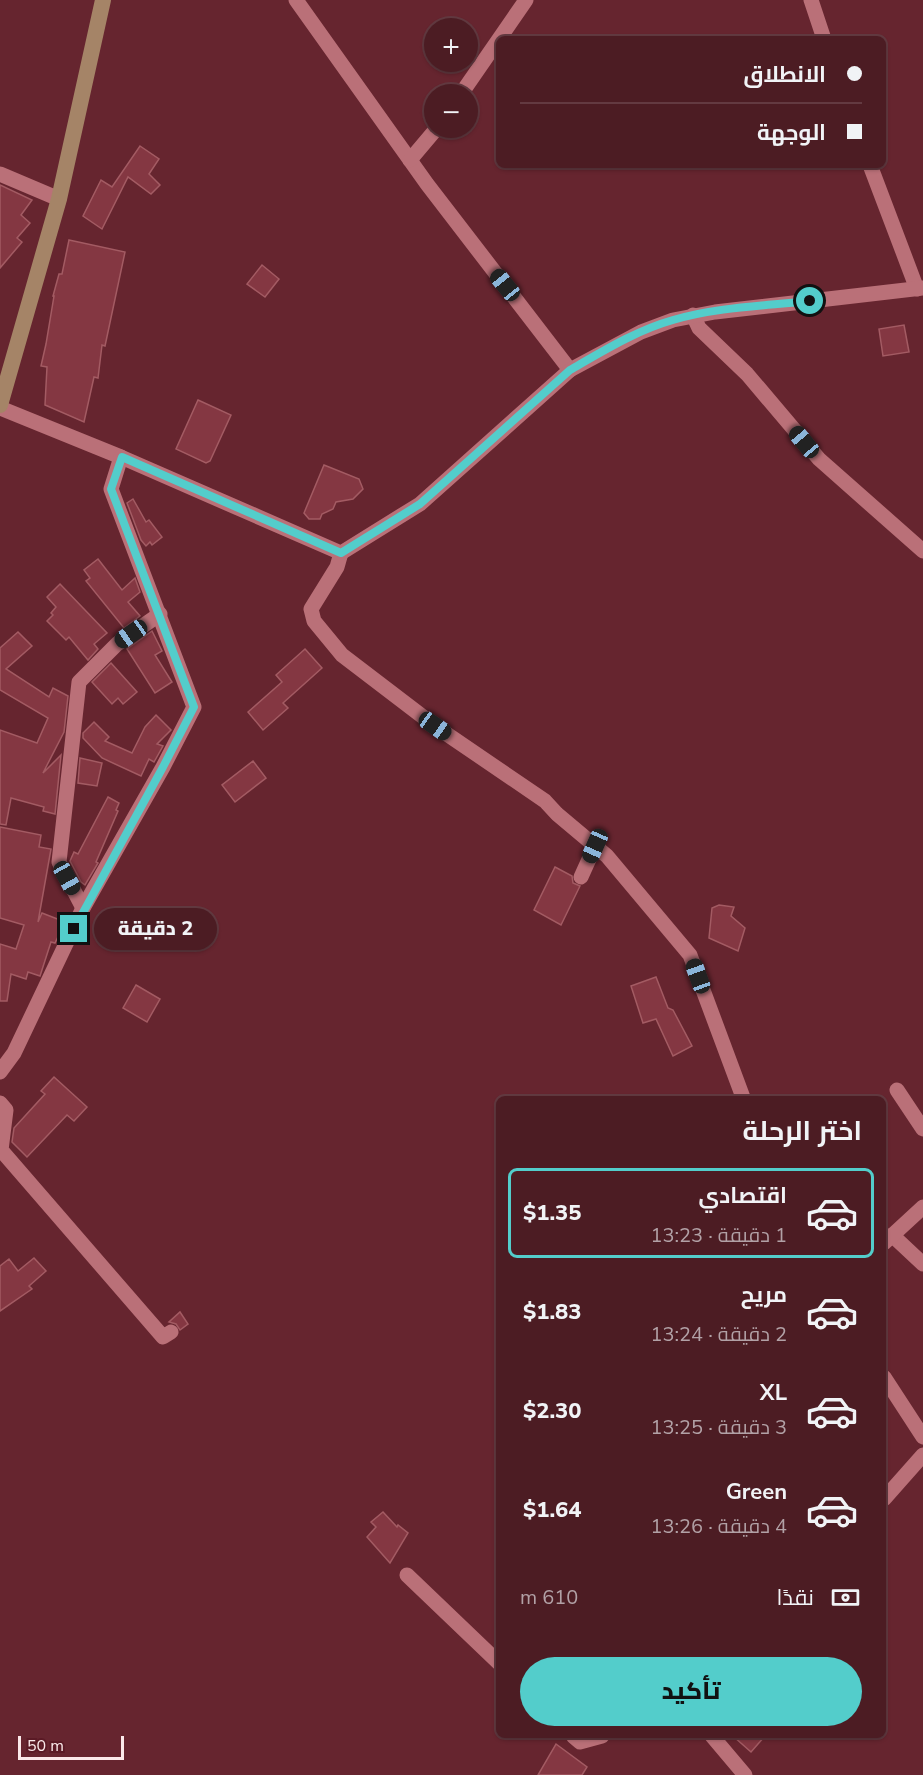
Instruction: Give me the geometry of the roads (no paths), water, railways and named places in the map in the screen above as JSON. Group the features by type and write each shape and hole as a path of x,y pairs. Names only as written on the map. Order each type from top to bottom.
{"main road":[{"path":"0,406 59,199 103,0"}],"street":[{"path":"296,0 410,160 570,370"},
{"path":"501,36 526,0"},
{"path":"811,0 823,36"},
{"path":"468,84 496,43"},
{"path":"410,160 429,138"},
{"path":"743,1096 690,955 607,856 545,801 435,726 342,655 314,621 311,609 338,567 341,553 420,504 570,370 641,332 693,315 920,288 871,168"},
{"path":"0,174 59,199"},
{"path":"693,315 699,328 747,374 819,459 923,551"},
{"path":"0,406 341,553"},
{"path":"0,1072 14,1053 83,908 163,767 194,707 111,489 122,457"},
{"path":"83,908 59,862 79,682 117,644 160,614"},
{"path":"581,877 595,846"},
{"path":"897,1090 923,1129"},
{"path":"0,1103 6,1110 2,1150 163,1337 171,1332"},
{"path":"923,1207 888,1239 923,1264"},
{"path":"886,1380 923,1437"},
{"path":"886,1497 923,1455"},
{"path":"407,1575 496,1660"},
{"path":"575,1738 580,1742 595,1738"},
{"path":"714,1738 745,1775"}]}
